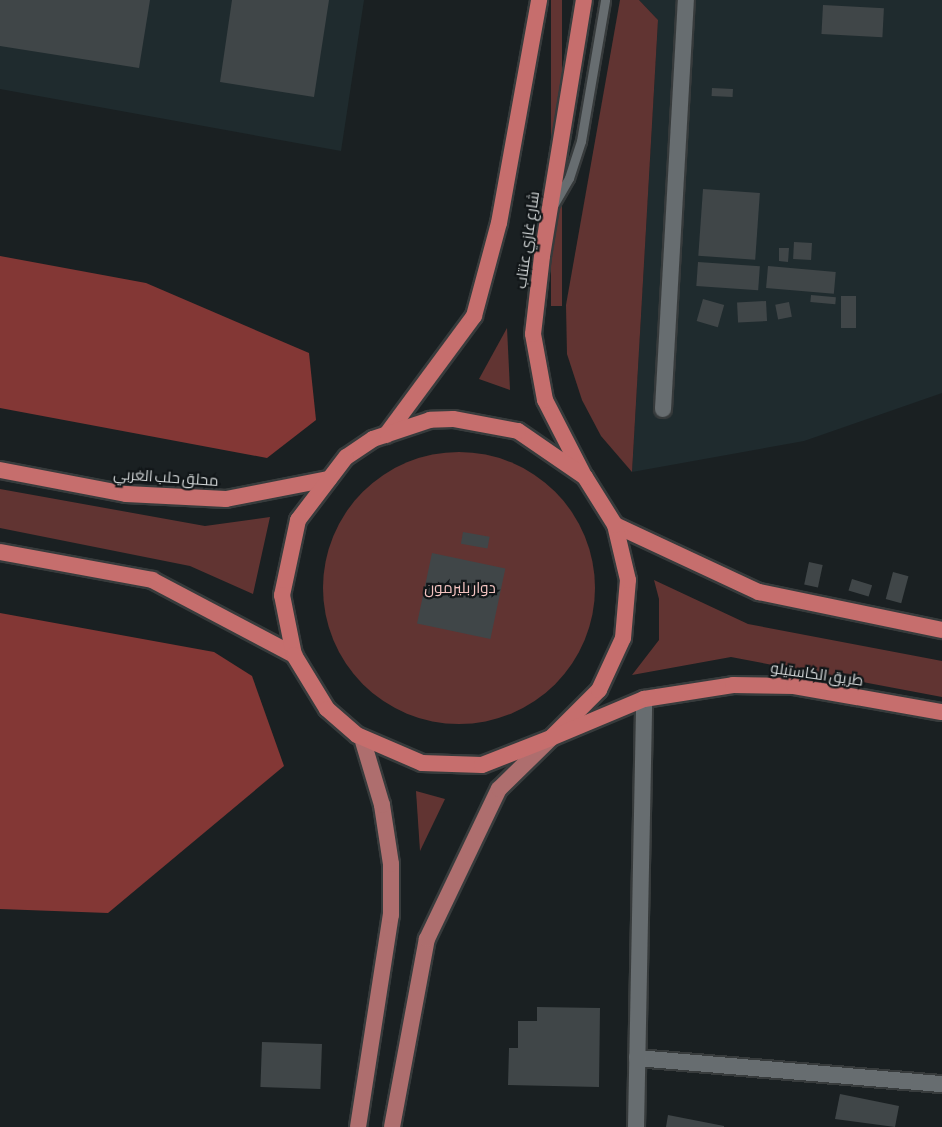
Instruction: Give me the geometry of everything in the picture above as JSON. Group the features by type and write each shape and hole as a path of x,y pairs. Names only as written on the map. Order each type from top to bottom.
{"highway":[{"path":"386,435 474,316 498,223 539,0"},
{"name":"شارع غازي عنتاب","path":"584,0 549,211 533,334 545,400 585,477 615,525"},
{"path":"294,655 282,595 298,520 346,457 386,435 430,420 453,419 518,431 585,477"},
{"name":"محلق حلب الغربي","path":"0,470 126,494 226,499 329,479"},
{"path":"615,525 759,592 942,630"},
{"path":"551,738 600,690 623,638 628,580 615,525"},
{"path":"0,552 152,580 294,655"},
{"name":"طريق الكاستيلو","path":"294,655 327,708 362,738 422,763 482,765 644,699 703,687 764,684 942,712"}],"main road":[{"path":"358,1127 392,915 391,864 382,805 362,738"},
{"path":"392,1127 427,939 499,789 551,738"}],"street":[{"path":"663,409 686,0"},
{"path":"636,1127 644,699"},
{"path":"637,1058 942,1084"}],"lane":[{"path":"549,211 569,178 581,141 605,0"}],"shaded area":[{"path":"0,0 364,0 341,151 0,89"},
{"path":"639,0 942,0 942,393 804,441 632,472 658,20"},
{"path":"0,256 146,283 309,353 316,420 267,458 0,408"},
{"path":"0,613 214,652 252,676 284,766 108,913 0,909"}],"green space":[{"path":"551,0 562,0 562,306 551,306"},
{"path":"620,0 639,0 658,20 632,472 601,436 582,400 567,354 566,305"},
{"path":"507,328 510,390 479,379"},
{"name":"دوار بليرمون","path":"446,452 472,452 511,462 535,475 555,492 572,512 585,536 593,561 595,588 593,615 585,640 572,664 555,684 535,701 511,714 486,722 446,724 419,718 395,708 373,693 354,674 339,652 329,628 323,601 323,575 329,548 339,524 354,502 373,483 395,468 419,458"},
{"path":"0,489 205,526 270,517 253,594 190,566 0,528"},
{"path":"654,580 748,624 942,661 942,697 731,657 632,675 659,640 659,599"},
{"path":"416,791 445,799 420,851"}],"building":[{"path":"0,0 150,0 139,68 0,46"},
{"path":"232,0 329,0 314,97 220,82"},
{"path":"823,5 884,8 882,37 821,34"},
{"path":"712,88 733,89 733,97 712,96"},
{"path":"703,189 760,193 755,260 698,256"},
{"path":"794,242 812,243 811,260 793,259"},
{"path":"779,248 789,248 788,262 779,261"},
{"path":"698,262 760,266 758,290 696,286"},
{"path":"768,266 836,272 834,294 766,288"},
{"path":"811,295 836,297 835,304 810,302"},
{"path":"841,296 856,296 856,328 841,328"},
{"path":"703,299 724,305 718,327 697,321"},
{"path":"766,301 767,321 738,322 737,303"},
{"path":"789,302 792,317 778,319 775,305"},
{"path":"463,532 490,537 488,549 461,544"},
{"path":"432,553 505,569 490,639 417,623"},
{"path":"809,562 823,565 818,587 804,584"},
{"path":"893,572 908,576 901,603 886,599"},
{"path":"852,579 872,585 869,597 848,590"},
{"path":"537,1007 600,1008 599,1087 508,1085 509,1048 518,1048 518,1021 537,1021"},
{"path":"262,1042 322,1044 320,1089 260,1087"},
{"path":"840,1094 899,1106 895,1127 835,1119"},
{"path":"668,1115 724,1126 724,1127 666,1127"}]}
